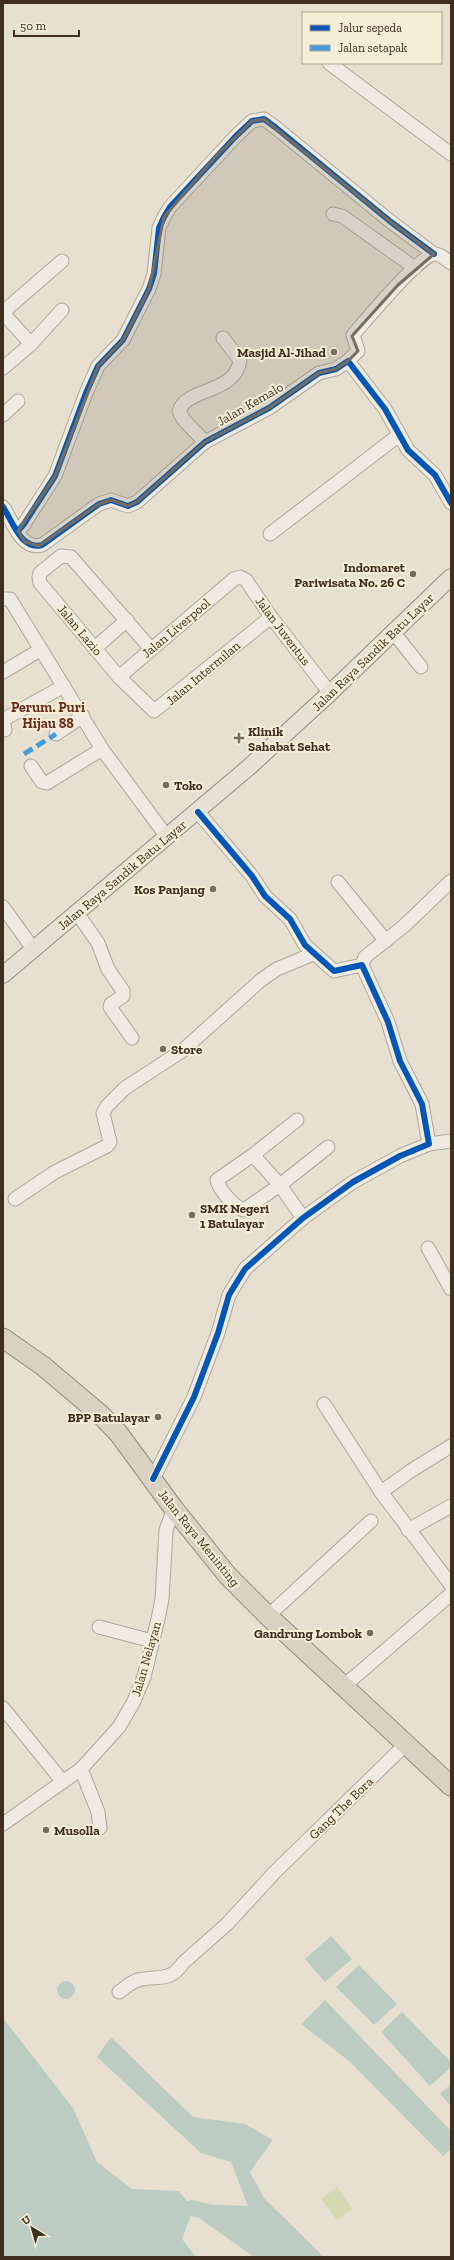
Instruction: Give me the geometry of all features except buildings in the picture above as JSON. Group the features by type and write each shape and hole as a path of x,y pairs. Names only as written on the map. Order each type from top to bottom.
{"highway":[{"name":"Jalan Raya Meninting","path":"3,1338 43,1366 102,1415 119,1434 174,1509 228,1576 268,1616 451,1786"}],"main road":[{"name":"Jalan Raya Sandik Batu Layar","path":"3,975 166,837 198,812 330,693 451,577"}],"street":[{"path":"330,64 451,154"},
{"path":"3,507 18,531 57,472 86,393 98,366 124,340 149,289 154,274 159,228 164,217 170,207 216,156 252,121 261,118 269,123 391,222 434,254 440,255 451,263"},
{"path":"333,214 342,216 415,268"},
{"path":"434,254 428,256 387,295 353,335 358,351 348,361 385,409 399,435 413,456 439,480 451,503"},
{"path":"31,344 3,313 62,260"},
{"path":"3,368 31,344 62,310"},
{"path":"205,442 183,419 179,411 183,404 199,394 227,382 236,374 240,366 239,358 223,338"},
{"name":"Jalan Kemalo","path":"18,531 29,545 42,545 99,504 112,500 128,506 137,502 205,442 269,408 319,373 336,369 348,361"},
{"path":"3,415 18,401"},
{"path":"270,534 399,435"},
{"name":"Jalan Lazio","path":"119,677 40,583 40,573 64,555 72,558 127,620"},
{"name":"Jalan Juventus","path":"233,580 239,576 245,579 270,617 330,693"},
{"name":"Jalan Liverpool","path":"119,677 233,580"},
{"path":"3,599 10,599 102,749 166,837"},
{"name":"Jalan Intermilan","path":"119,677 146,705 152,710 157,710 270,617"},
{"path":"95,648 127,620 151,649"},
{"path":"394,633 421,667"},
{"path":"3,672 40,650"},
{"path":"5,730 3,721 6,718 64,686"},
{"path":"56,734 83,716"},
{"path":"31,766 38,779 47,783 102,749"},
{"path":"198,812 252,876 265,896 290,919 305,945 313,954 334,971 362,965"},
{"path":"338,882 386,941"},
{"path":"429,1144 422,1104 400,1061 388,1022 362,965 365,957 386,941 451,882"},
{"path":"3,907 34,950"},
{"path":"77,913 98,943 108,969 123,991 123,996 111,1004 110,1007 132,1038"},
{"path":"15,1199 62,1168 107,1146 110,1142 104,1113 119,1093 182,1050 261,980 277,969 313,954"},
{"path":"297,1120 253,1155 217,1180 218,1185 237,1208 244,1210 280,1185 328,1147"},
{"path":"153,1479 194,1397 235,1284 253,1260 303,1218 368,1173 400,1156 429,1144 451,1142"},
{"path":"253,1155 280,1185 303,1218"},
{"path":"428,1248 451,1289"},
{"path":"324,1404 381,1492 408,1530 451,1585"},
{"path":"381,1492 412,1470 451,1446"},
{"path":"408,1530 451,1506"},
{"name":"Jalan Nelayan","path":"5,1819 81,1769 119,1727 133,1703 144,1678 162,1599 166,1530 174,1509"},
{"path":"268,1616 371,1521"},
{"path":"344,1686 451,1594"},
{"path":"99,1627 152,1641"},
{"path":"3,1708 63,1782"},
{"name":"Gang The Bora","path":"119,1992 139,1980 157,1979 174,1974 183,1963 227,1924 275,1872 406,1744"},
{"path":"81,1769 98,1812 100,1828"}],"highlighted area":[{"path":"264,119 275,127 391,222 434,254 398,285 352,336 358,351 348,361 336,369 319,373 269,408 205,442 137,502 128,506 111,500 99,504 39,546 25,542 18,531 55,476 98,366 123,340 149,289 164,217 216,156 252,121"}],"green space":[{"path":"337,2187 353,2209 337,2220 321,2199"}],"shaded area":[{"path":"331,1936 352,1959 325,1982 305,1959"},
{"path":"359,1965 397,2004 374,2025 336,1987"},
{"path":"66,1981 72,1984 75,1990 72,1996 66,1999 60,1996 57,1990 60,1984"},
{"path":"325,2000 451,2131 451,2149 443,2156 349,2061 301,2024"},
{"path":"402,2012 451,2062 451,2067 430,2086 381,2032"},
{"path":"3,2018 73,2108 97,2162 132,2189 179,2191 192,2208 192,2212 197,2204 248,2206 231,2162 201,2153 97,2057 111,2037 193,2117 245,2124 273,2140 250,2172 264,2198 324,2257 254,2257 192,2213 182,2239 196,2257 3,2257"},
{"path":"451,2084 451,2106 440,2094"}],"waterway":[{"path":"192,2208 216,2214"}],"marked path":[{"path":"24,754 56,734"}],"cycle path":[{"path":"18,531 55,476 86,393 98,366 123,340 149,289 154,274 159,228 164,217 170,207 236,136 252,121 264,119 275,127 391,222 434,254"},
{"path":"3,507 23,539 35,546 42,545 99,504 111,500 128,506 137,502 205,442 269,408 319,373 336,369 348,361 385,409 408,450 435,475 451,503"},
{"path":"153,1479 194,1397 218,1333 229,1295 245,1269 303,1218 353,1182 400,1156 429,1144 422,1104 400,1061 388,1022 362,965 334,971 305,945 290,919 265,896 252,876 198,812"}],"place":[{"name":"Masjid Al-Jihad","path":"334,352"},
{"name":"Indomaret Pariwisata No. 26 C","path":"413,574"},
{"name":"Klinik Sahabat Sehat","path":"239,738"},
{"name":"Toko","path":"166,785"},
{"name":"Kos Panjang","path":"213,889"},
{"name":"Store","path":"163,1049"},
{"name":"SMK Negeri 1 Batulayar","path":"192,1215"},
{"name":"BPP Batulayar","path":"158,1417"},
{"name":"Gandrung Lombok","path":"370,1633"},
{"name":"Musolla","path":"46,1830"}],"district":[{"name":"Perum. Puri Hijau 88","path":"48,716"}]}
